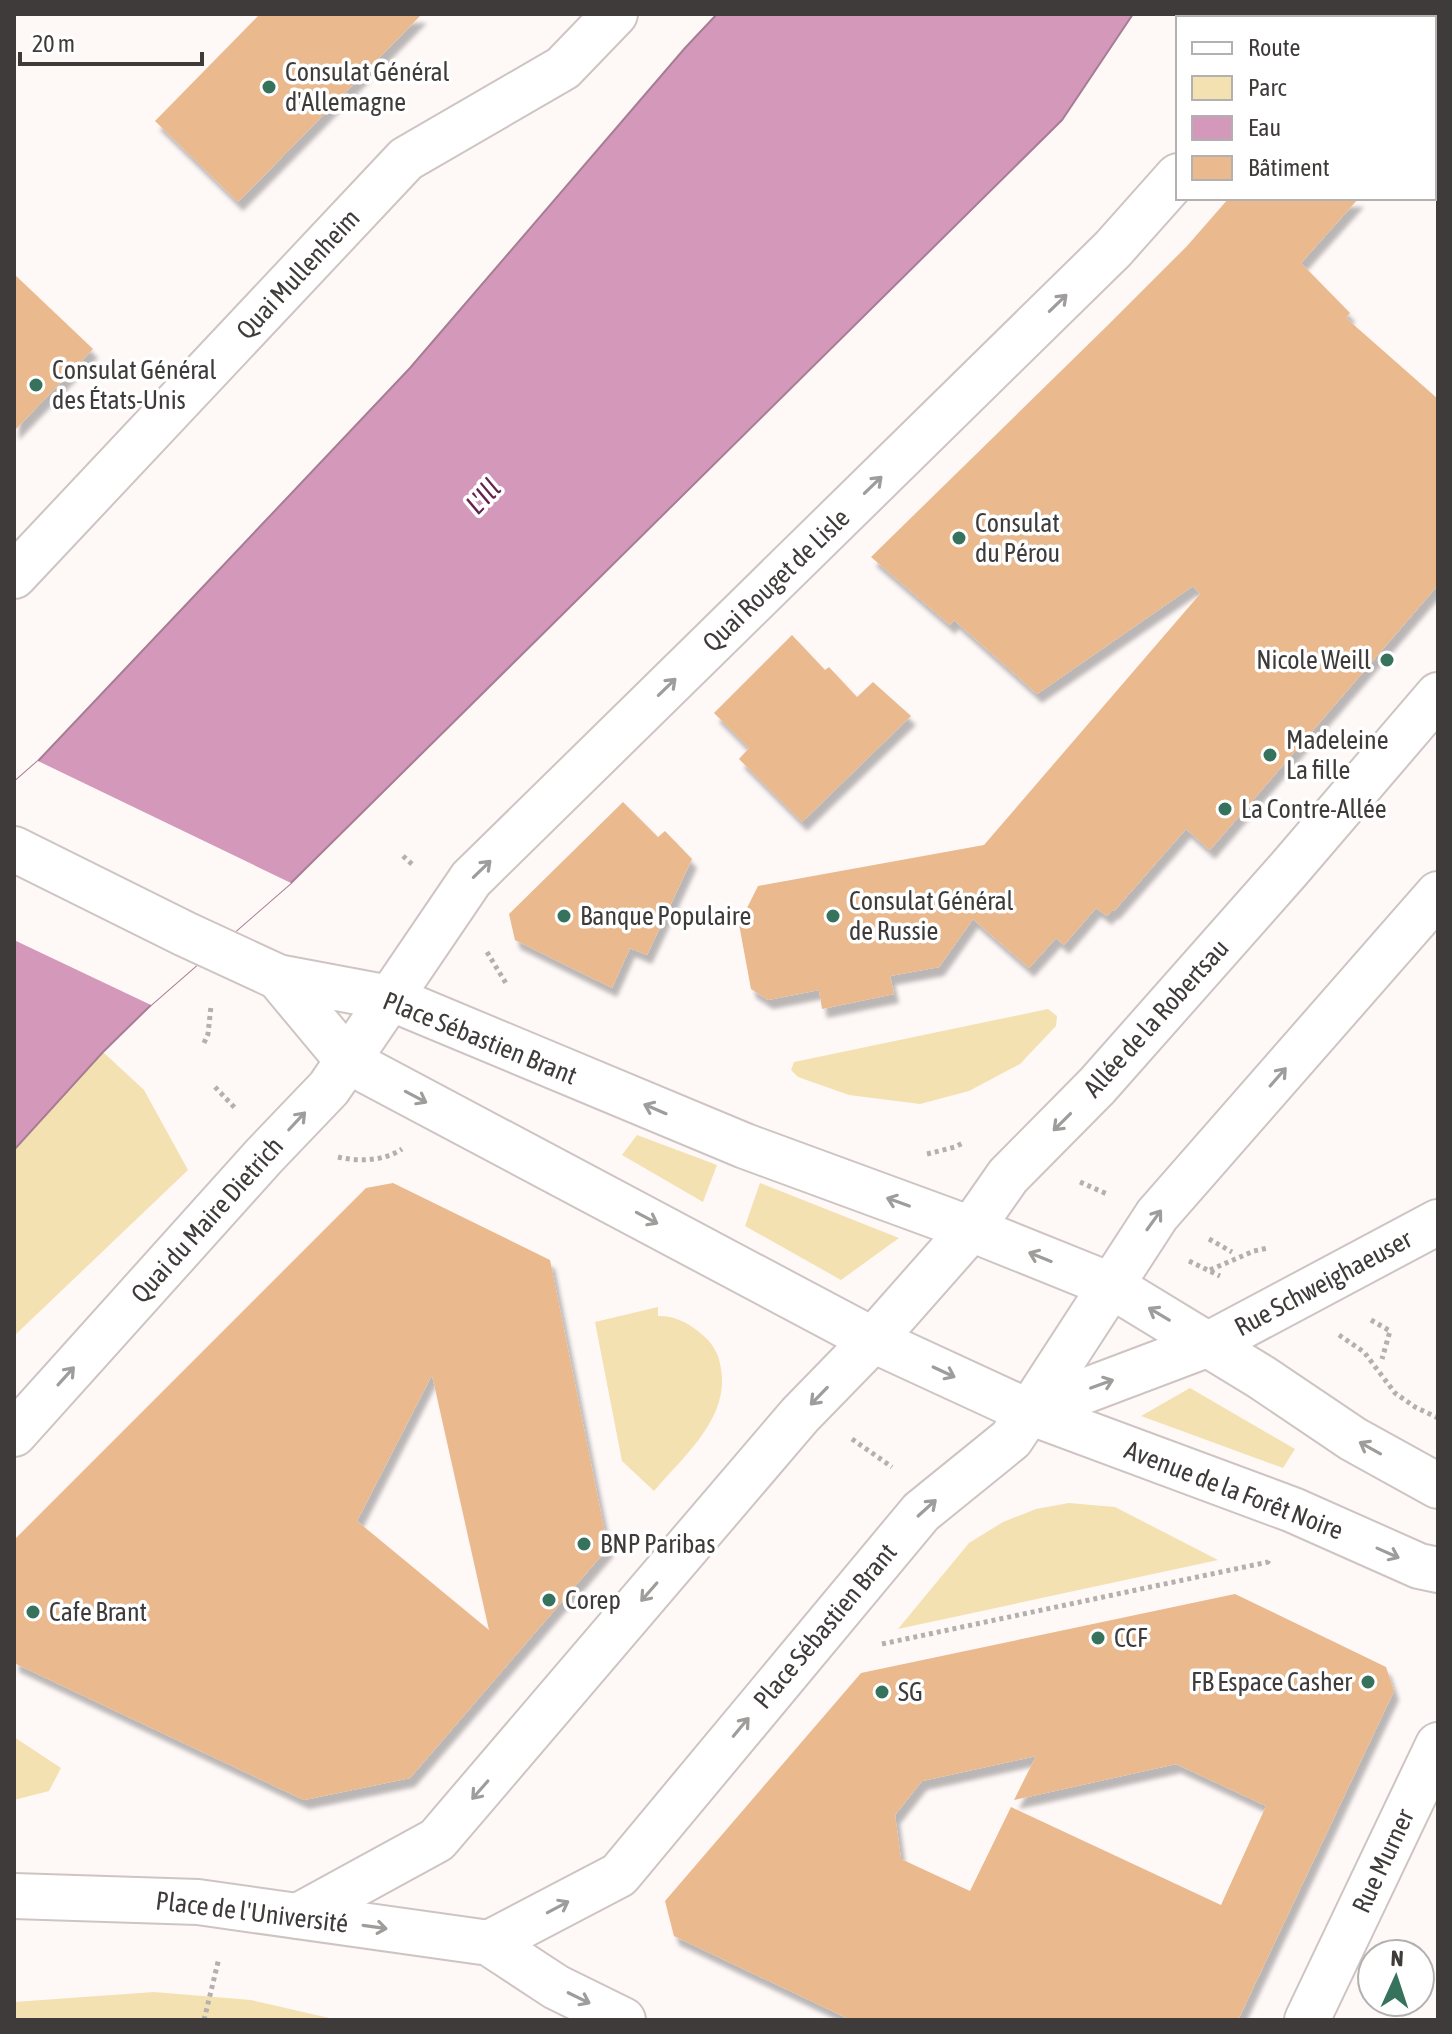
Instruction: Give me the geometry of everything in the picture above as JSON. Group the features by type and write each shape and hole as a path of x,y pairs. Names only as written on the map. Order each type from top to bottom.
{"street":[{"name":"Quai Mullenheim","path":"14,576 406,159 563,68 615,14"},
{"name":"Quai Rouget de Lisle","path":"390,998 471,879 1113,249 1176,178"},
{"name":"Allée de la Robertsau","path":"873,1340 971,1229 1008,1176 1097,1086 1438,695"},
{"path":"14,849 278,977 348,1061 873,1340 1029,1412 1157,1215 1438,894"},
{"name":"Place Sébastien Brant","path":"278,977 390,998 745,1146 971,1229 1110,1285"},
{"name":"Quai du Maire Dietrich","path":"14,1434 329,1088 390,998"},
{"name":"Rue Schweighaeuser","path":"1029,1412 1209,1344 1438,1222"},
{"path":"1110,1285 1209,1344 1353,1439 1438,1486"},
{"path":"298,1916 437,1840 800,1415 873,1340"},
{"name":"Place Sébastien Brant","path":"489,1943 619,1875 921,1512 1011,1439 1029,1412"},
{"name":"Avenue de la Forêt Noire","path":"1029,1412 1293,1510 1419,1566 1438,1570"},
{"name":"Rue Murner","path":"1307,2020 1438,1745"},
{"name":"Place de l'Université","path":"14,1896 198,1902 489,1943"},
{"path":"489,1943 556,1987 623,2020"}],"path":[{"path":"215,1087 233,1107"},
{"path":"329,1155 349,1160 371,1160 404,1148"},
{"path":"1076,1181 1113,1197"},
{"path":"1187,1260 1232,1282"},
{"path":"1330,1329 1364,1352 1395,1393 1438,1418"},
{"path":"841,1431 897,1471"},
{"path":"873,1646 1268,1562 1273,1551"}],"green space":[{"path":"1048,1009 1057,1016 1056,1026 1020,1064 969,1091 920,1104 849,1095 798,1077 791,1070 794,1062"},
{"path":"103,1052 144,1090 188,1170 14,1336 14,1150"},
{"path":"637,1135 717,1165 703,1202 622,1155"},
{"path":"760,1183 899,1238 841,1280 745,1226"},
{"path":"658,1307 658,1316 684,1322 707,1339 718,1357 722,1378 721,1394 708,1425 654,1491 622,1461 595,1322"},
{"path":"1190,1388 1295,1449 1283,1468 1141,1416"},
{"path":"1069,1503 1115,1507 1218,1560 898,1629 969,1543 1003,1522 1036,1509"},
{"path":"14,1737 61,1768 49,1791 14,1800"},
{"path":"154,1992 251,2000 338,2020 14,2020 14,2002"}],"water":[{"name":"L'Ill","path":"717,14 1133,14 1062,120 291,883 151,1005 103,1052 14,1150 14,782 38,761 410,368"}],"pier":[{"path":"38,761 291,883 151,1005 14,940 14,782"}],"building":[{"name":"Consulat Général d'Allemagne","path":"260,14 422,14 238,202 155,121"},
{"path":"1227,200 1357,200 1301,263 1350,313 1346,318 1438,399 1438,585 1210,850 1186,829 1114,911 1107,916 1096,908 1064,945 1056,938 1029,968 973,919 939,967 890,976 894,994 822,1009 819,990 768,1000 751,989 739,924 758,886 984,845 1200,594 1193,586 1037,694 954,620 950,625 871,557 1187,246"},
{"name":"Consulat Général des États-Unis","path":"14,274 93,349 14,431"},
{"path":"792,635 825,670 829,667 857,697 873,682 911,716 802,822 739,759 749,748 714,713"},
{"path":"623,802 658,837 665,831 692,859 647,955 630,948 612,988 515,940 509,914"},
{"path":"393,1183 550,1260 608,1548 410,1778 304,1800 14,1663 14,1540 366,1188","holes":["432,1375 489,1630 357,1521"]},
{"path":"1235,1594 1386,1667 1394,1691 1238,2020 851,2020 674,1936 665,1901 861,1673","holes":["1036,1756 1014,1800 1176,1764 1266,1806 1221,1905 1011,1807 970,1891 901,1859 895,1815 922,1781"]}],"place":[{"name":"Consulat Général d'Allemagne","path":"269,87"},
{"name":"Consulat Général des États-Unis","path":"36,385"},
{"name":"Consulat du Pérou","path":"959,538"},
{"name":"Nicole Weill","path":"1387,660"},
{"name":"Madeleine La fille","path":"1270,755"},
{"name":"La Contre-Allée","path":"1225,809"},
{"name":"Banque Populaire","path":"564,916"},
{"name":"Consulat Général de Russie","path":"833,916"},
{"name":"BNP Paribas","path":"584,1544"},
{"name":"Corep","path":"549,1600"},
{"name":"Cafe Brant","path":"33,1612"},
{"name":"CCF","path":"1098,1638"},
{"name":"FB Espace Casher","path":"1368,1682"},
{"name":"SG","path":"882,1692"}]}
